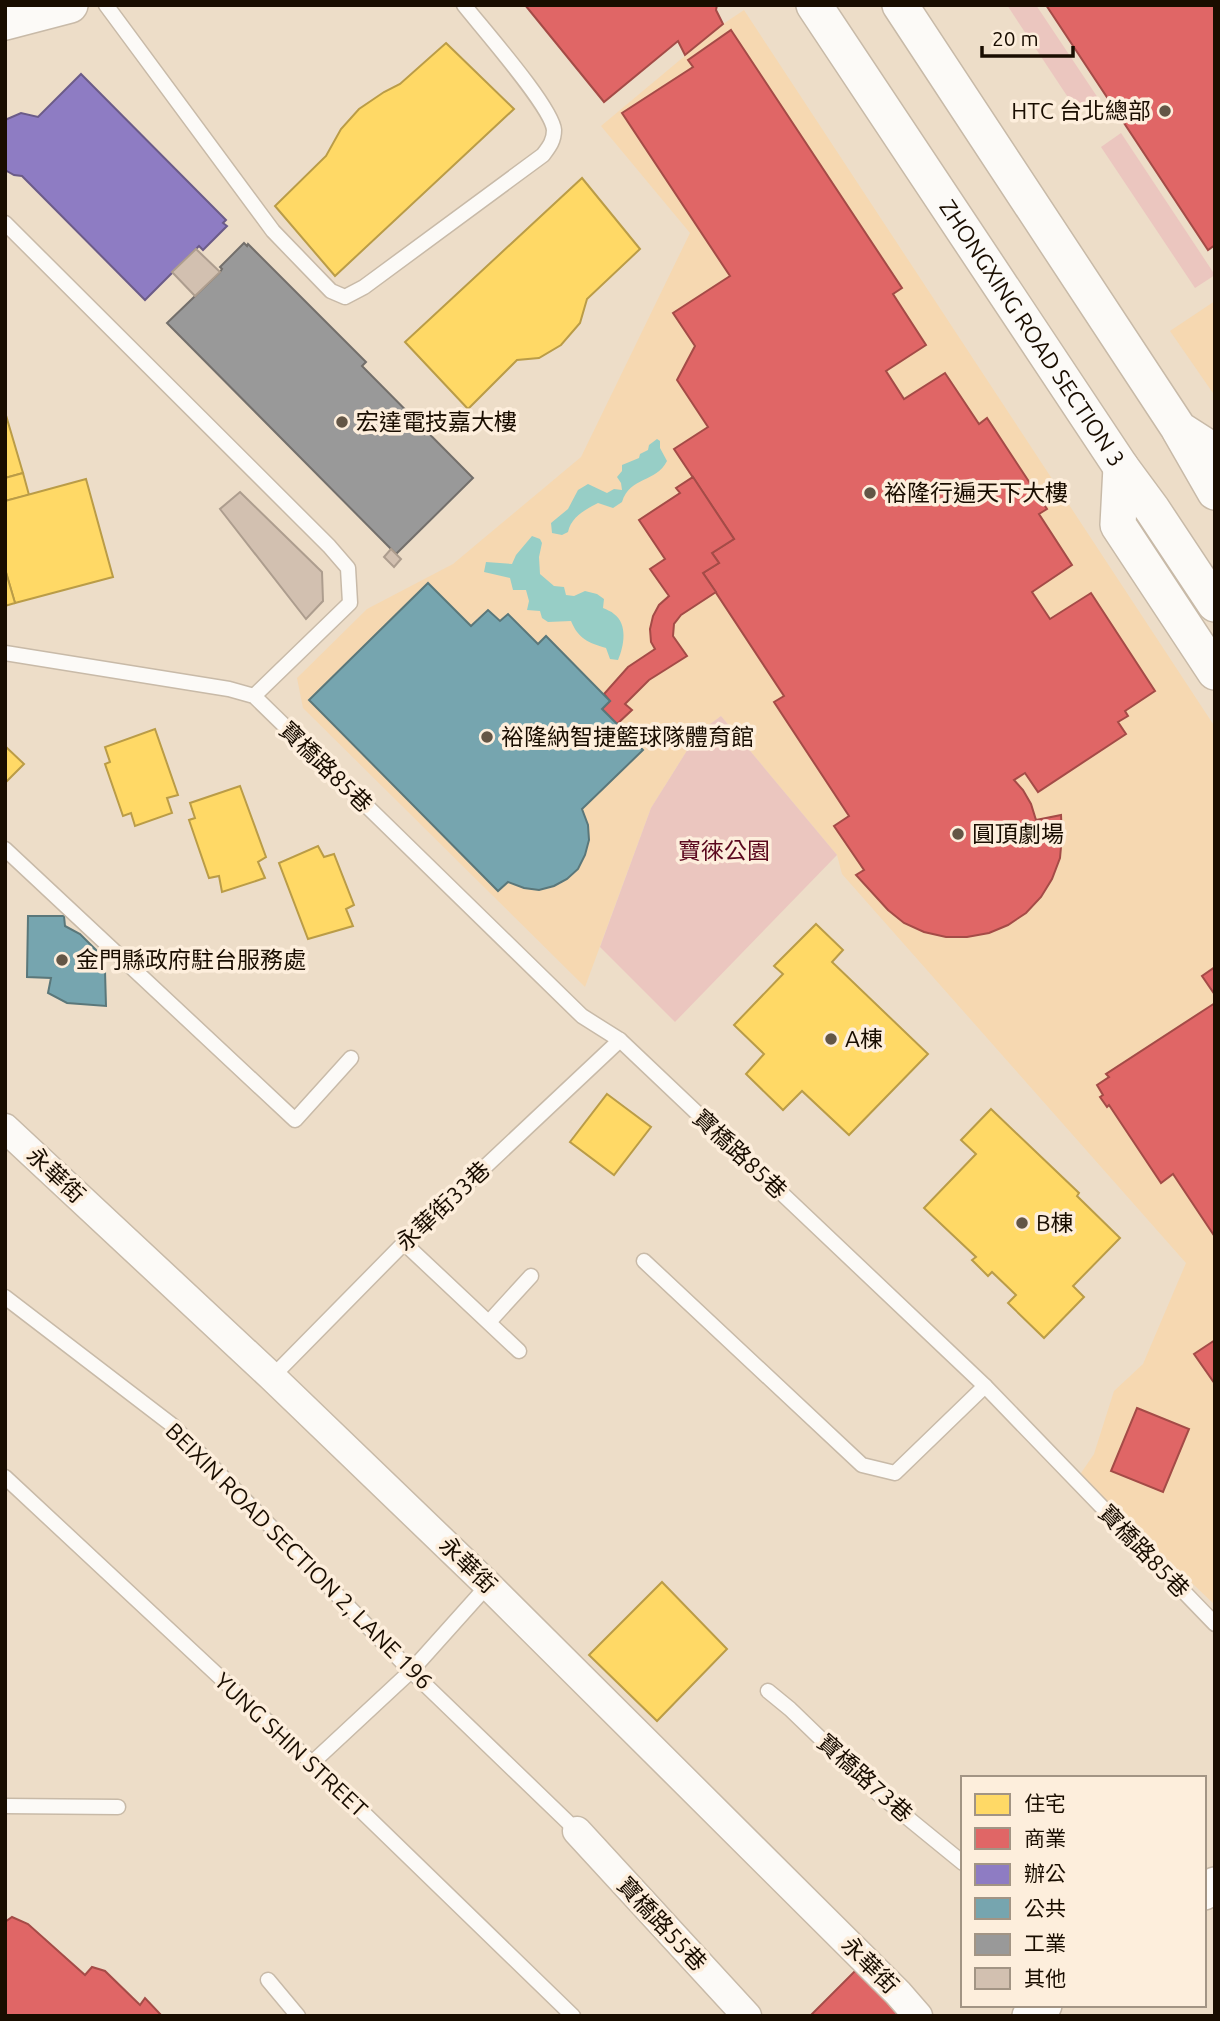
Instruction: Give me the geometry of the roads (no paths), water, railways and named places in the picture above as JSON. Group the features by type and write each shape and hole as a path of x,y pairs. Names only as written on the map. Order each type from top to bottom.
{"street":[{"path":"5,22 70,5"},
{"name":"ZHONGXING ROAD SECTION 3","path":"814,5 1121,467 1118,525 1215,672"},
{"path":"900,5 1179,429 1215,492"},
{"path":"1179,429 1215,452"},
{"path":"1121,467 1215,604"},
{"name":"永華街","path":"5,1128 272,1377 488,1585 918,2016"},
{"name":"寶橋路55巷","path":"577,1831 747,2016"}],"lane":[{"path":"106,5 273,231 331,292 345,297 364,287 543,155 553,140 554,127 542,104 464,5"},
{"path":"5,223 329,546 348,568 350,603 254,696 229,689 5,653"},
{"name":"寶橋路85巷","path":"254,696 582,1016 620,1040 985,1386 1215,1624"},
{"path":"5,849 295,1120 351,1058"},
{"name":"永華街33巷","path":"272,1377 404,1243 620,1040"},
{"path":"404,1243 519,1351"},
{"path":"643,1261 862,1465 895,1473 985,1386"},
{"path":"489,1322 531,1276"},
{"name":"BEIXIN ROAD SECTION 2, LANE 196","path":"5,1297 172,1426 411,1671 577,1831"},
{"name":"YUNG SHIN STREET","path":"5,1477 312,1763 573,2016"},
{"path":"312,1763 411,1671 488,1585"},
{"name":"寶橋路73巷","path":"768,1691 876,1792 961,1861"},
{"path":"5,1806 118,1807"},
{"path":"268,1980 298,2016"}],"water":[{"path":"657,439 667,461 662,468 637,483 622,502 613,508 598,503 576,518 568,532 562,535 552,533 551,523 568,509 578,490 588,484 607,493 614,489 622,490 617,477 622,471 622,465 639,458"},
{"path":"532,536 540,539 542,543 540,574 554,586 564,587 566,595 574,596 585,591 597,594 604,599 603,608 618,618 624,636 618,660 610,659 606,648 584,639 571,621 548,622 542,618 540,611 527,610 529,601 526,590 513,590 510,578 484,572 486,562 512,564"}],"place":[{"name":"HTC 台北總部","path":"1165,111"},
{"name":"宏達電技嘉大樓","path":"342,422"},
{"name":"裕隆行遍天下大樓","path":"870,493"},
{"name":"裕隆納智捷籃球隊體育館","path":"487,737"},
{"name":"圓頂劇場","path":"958,834"},
{"name":"金門縣政府駐台服務處","path":"62,960"},
{"name":"A棟","path":"831,1039"},
{"name":"B棟","path":"1022,1223"}],"park label":[{"name":"寶徠公園","path":"724,851"}]}
